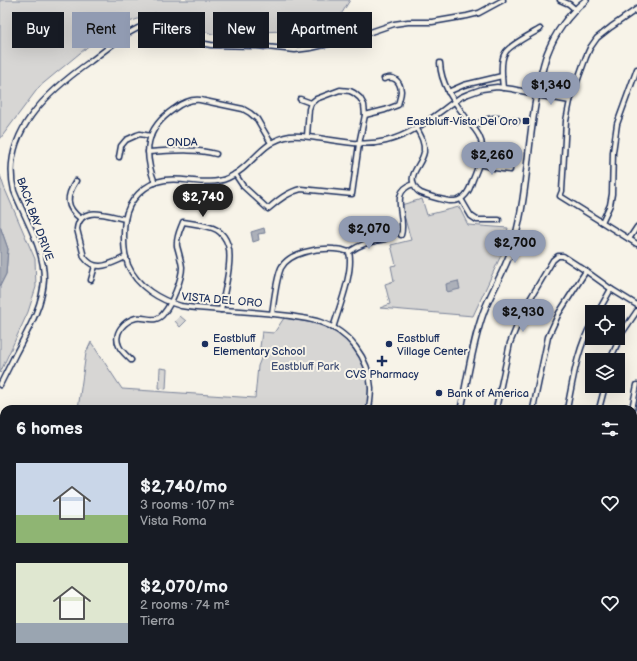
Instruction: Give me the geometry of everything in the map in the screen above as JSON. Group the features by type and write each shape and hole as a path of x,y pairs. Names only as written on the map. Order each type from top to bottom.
{"main road":[{"path":"462,405 479,325 511,253 517,231 522,207 536,94 544,62 551,44 564,23 586,0"}],"street":[{"name":"BACK BAY DRIVE","path":"0,385 32,322 44,284 40,254 10,179 10,154 17,133 26,118 65,79 128,34 141,27 148,26 158,28 194,42 211,45 257,46 295,50 311,48 350,38 394,24 408,22 432,22 467,16 479,13 503,0"},
{"path":"560,0 569,4 576,10"},
{"path":"637,9 597,38 586,57 571,100 565,127 562,191 560,196 637,244"},
{"path":"503,88 503,56 507,50 540,30"},
{"path":"417,129 423,140 424,150 422,160 413,174 413,184 422,194 453,202 462,199 469,190 479,164 482,152 482,143 478,134 448,92 442,76 440,64"},
{"path":"602,222 610,204 612,194 613,152 617,124 637,69"},
{"path":"448,92 470,83 502,76"},
{"path":"365,115 398,105 401,94 399,83 392,77 384,79"},
{"name":"VISTA DEL ORO","path":"370,405 371,395 370,380 363,359 350,340 327,324 313,320 272,314 189,308 170,303 158,297 143,286 128,266 124,250 125,219 128,209 136,196 155,183 162,181 174,180 214,182 228,178 242,169 271,143 289,136 307,136 359,144 385,142 401,137 417,129 454,102 468,94 482,89 503,88 571,100"},
{"path":"235,174 243,186 268,209 285,195 301,189 352,194 359,144 365,115 364,105 360,98 354,93 345,90 337,90 319,97 311,103 309,109 307,136"},
{"path":"300,98 311,103"},
{"path":"155,183 149,164 148,152 150,136 158,122 170,111 190,100 200,100 243,109 250,113 258,122 271,143"},
{"path":"473,127 483,120 493,118 503,118 517,121"},
{"path":"118,158 121,146 126,140 140,134 150,136"},
{"name":"ONDA","path":"148,152 194,151 216,154"},
{"path":"479,164 510,170"},
{"path":"76,181 69,192 69,200 71,210 80,219"},
{"path":"401,235 402,223 399,204 400,196 406,187 413,184"},
{"path":"462,199 471,216 476,220 499,220"},
{"path":"125,219 93,213 86,215 80,219 77,226 77,233 86,261 95,266 104,266 126,257"},
{"path":"130,360 118,346 117,338 119,331 124,325 135,318 151,320 158,318 170,303 181,274 181,263 177,242 183,222 214,228 227,242 229,250 228,269 221,310"},
{"path":"630,239 637,227"},
{"path":"272,314 279,273 288,259 313,250 338,249 349,252 366,243 385,239"},
{"path":"333,328 347,280 350,261 349,252"},
{"path":"497,405 510,343 523,311 553,260 558,256 563,256 637,305"},
{"path":"91,280 95,266"},
{"path":"534,405 548,337 559,313 586,271"},
{"path":"602,305 611,289"},
{"path":"613,353 622,332 637,311"},
{"path":"568,405 580,352 585,340"},
{"path":"633,405 637,385"},
{"path":"600,405 602,393"}],"green space":[{"path":"0,0 350,0 343,12 277,12 277,31 269,32 269,12 213,12 212,34 205,31 205,12 138,12 138,19 130,22 130,12 72,12 72,48 86,48 39,87 0,139"},
{"path":"0,175 35,259 36,287 28,312 0,373 0,286 6,274 8,249 0,226"},
{"path":"422,199 427,215 459,207 468,225 508,228 503,251 473,316 380,308 390,304 385,284 394,281 391,266 396,265 391,245 411,240 401,205"},
{"path":"180,316 186,321 180,327 175,321"},
{"name":"Eastbluff Park","path":"284,318 310,322 324,326 337,333 354,349 365,369 368,385 367,405 79,405 86,353 91,342 122,389 255,398 258,366 262,356 259,355 262,332 274,333"},
{"path":"160,368 167,369 166,389 159,388"},
{"path":"637,394 637,405 635,405"}],"shaded area":[{"path":"0,226 8,249 6,274 0,286"},
{"path":"264,228 265,233 258,234 259,240 253,242 251,232"},
{"path":"458,281 460,289 447,292 446,284"}],"place":[{"name":"Eastbluff-Vista Del Oro","path":"526,121"},
{"name":"Eastbluff Elementary School","path":"205,344"},
{"name":"Eastbluff Village Center","path":"389,344"},
{"name":"CVS Pharmacy","path":"382,361"},
{"name":"Bank of America","path":"439,393"}]}
